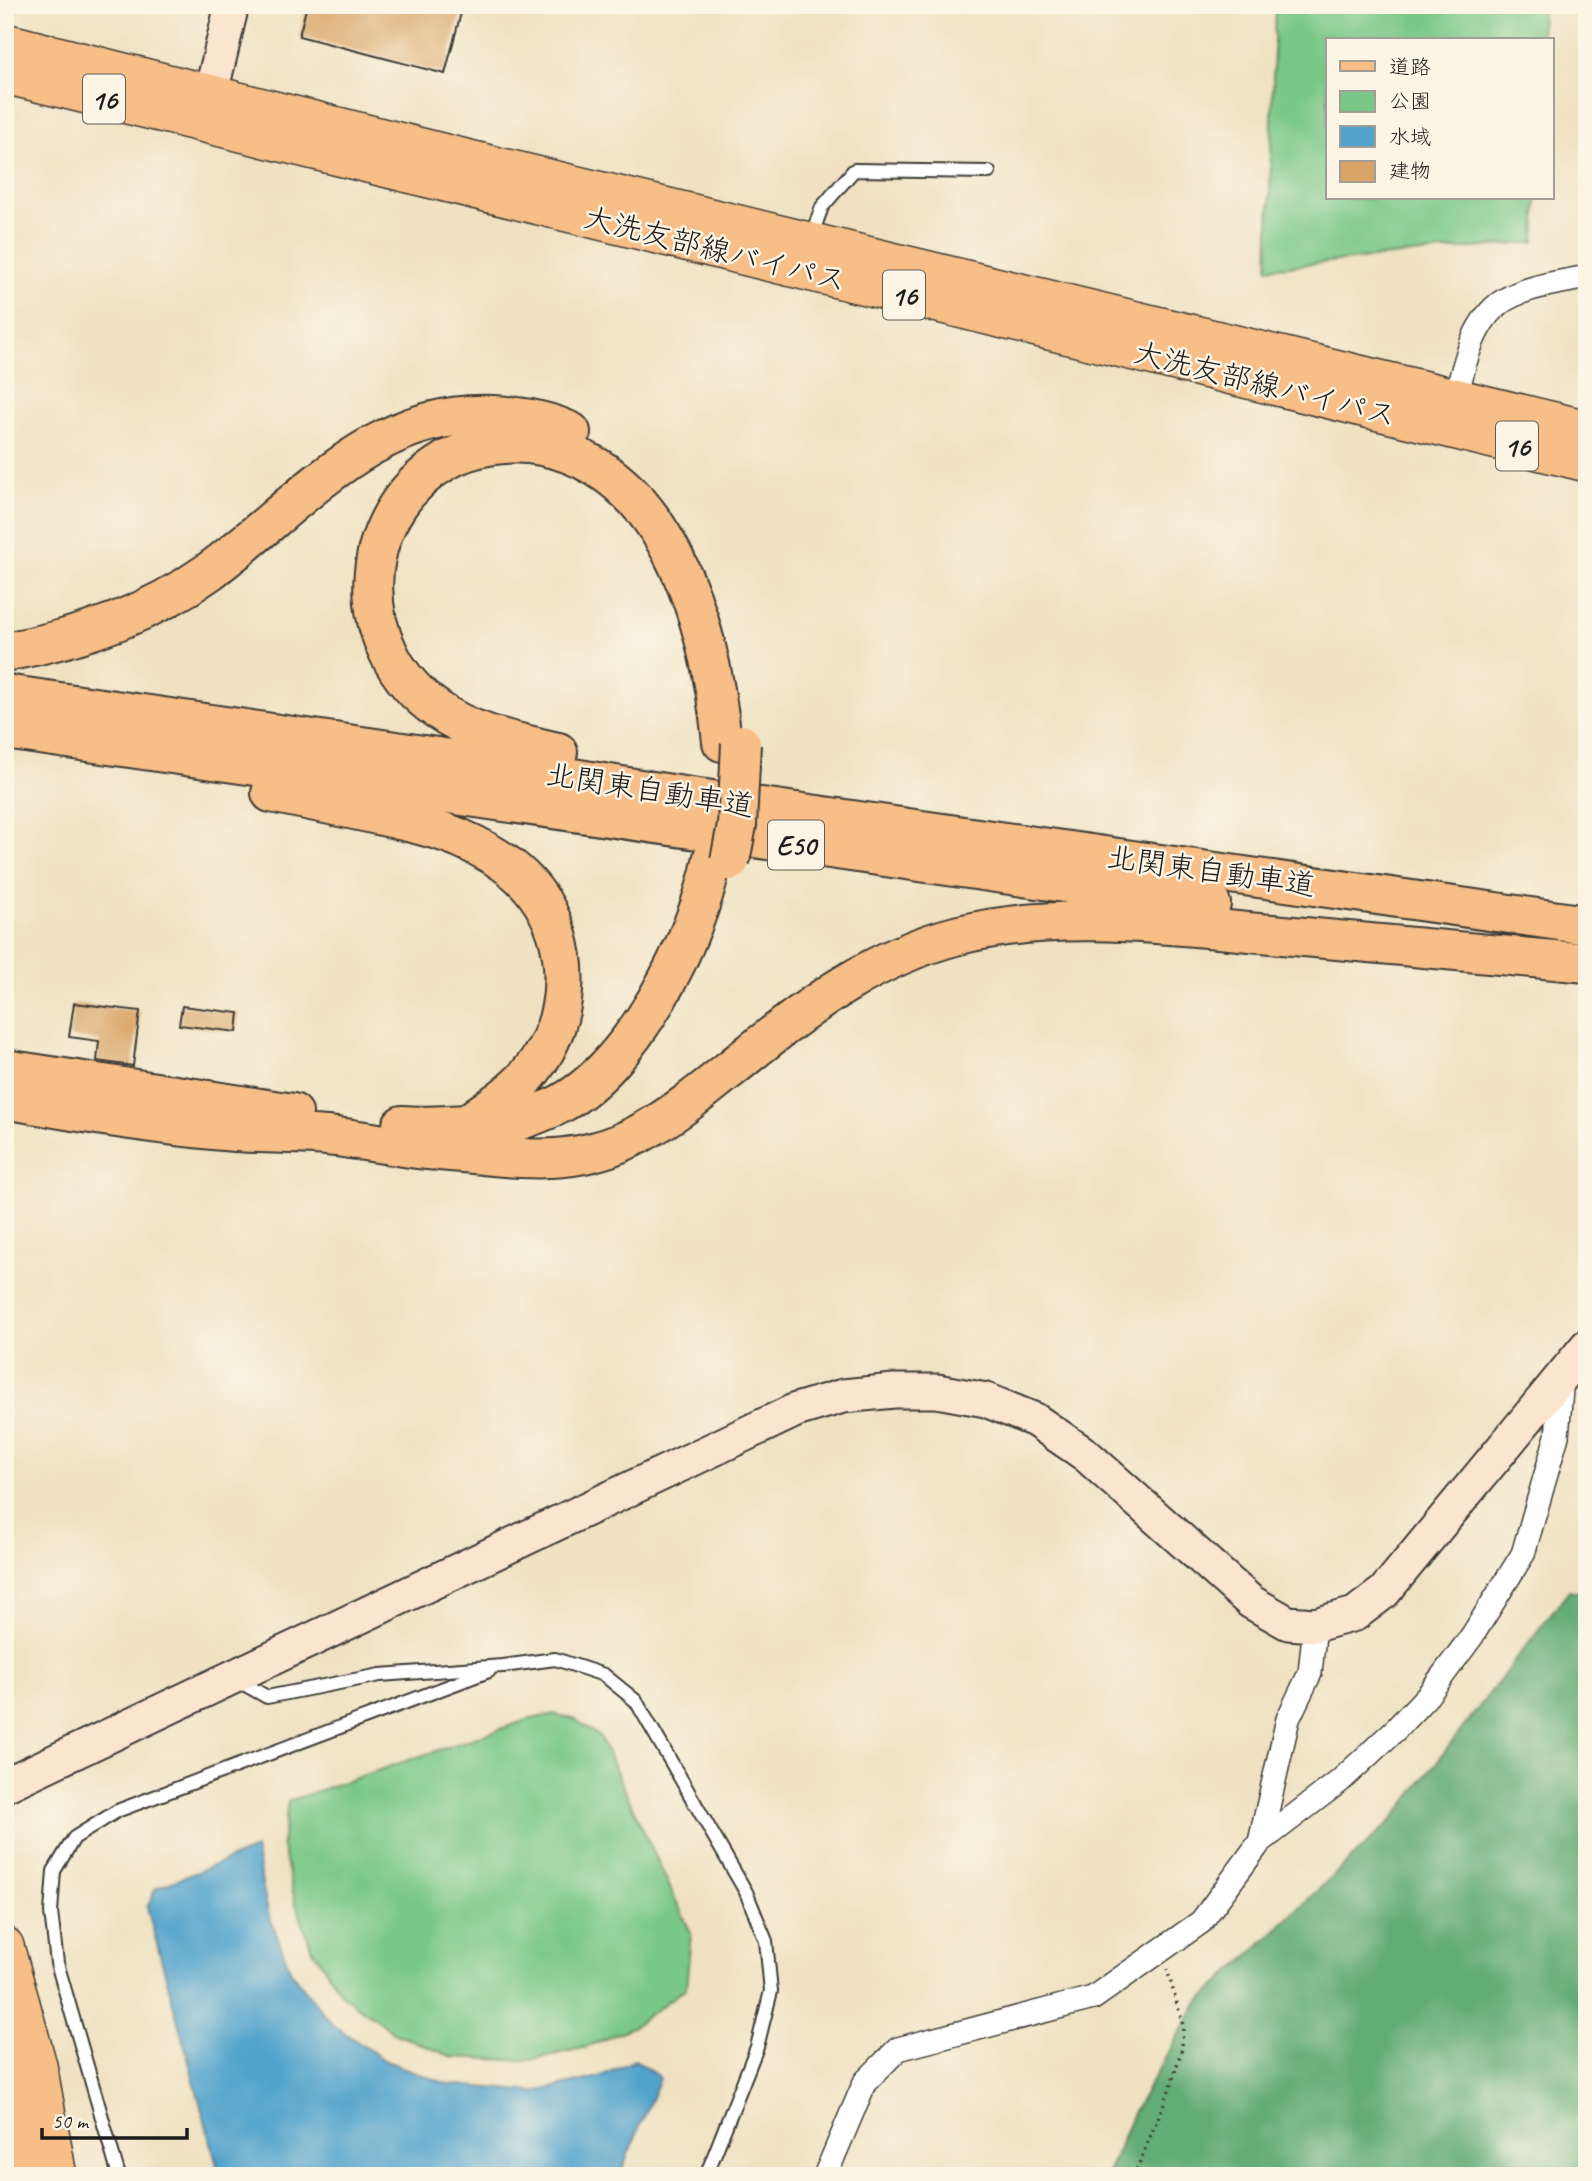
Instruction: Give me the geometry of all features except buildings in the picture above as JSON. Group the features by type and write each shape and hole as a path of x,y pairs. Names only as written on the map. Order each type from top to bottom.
{"highway":[{"path":"5,652 82,635 164,600 206,573 335,468 368,446 424,421 481,414 531,418 561,427 607,450 653,493 691,553 709,592 732,671 732,743 722,796 722,859 707,888 683,951 631,1040 584,1087 557,1106 508,1123 474,1139 420,1149 328,1136 234,1131 110,1118 5,1100"},
{"path":"732,743 691,593 655,525 615,481 591,463 562,450 530,444 498,444 471,450 445,461 421,479 399,504 374,557 372,587 375,614 383,641 398,670 416,691 439,711 472,728 521,743 1020,843"},
{"name":"北関東自動車道","path":"5,694 506,767 691,797 1587,925"},
{"name":"北関東自動車道","path":"5,730 1587,961"},
{"path":"5,747 177,773 427,827 462,839 491,854 516,872 540,899 550,915 559,940 564,967 559,1020 533,1070 474,1139"},
{"path":"5,1069 333,1119 427,1127 474,1139 520,1160 570,1157 601,1150 632,1138 667,1119 797,1016 871,968 956,936 998,927 1046,921 1160,924 1587,961"}],"main road":[{"name":"大洗友部線バイパス","path":"5,42 207,108 1587,463"},
{"name":"大洗友部線バイパス","path":"5,75 207,108 457,156 1587,429"},
{"path":"5,1946 38,2065 58,2176"},
{"path":"5,2057 28,2176"}],"street":[{"path":"207,108 232,5"},
{"path":"1456,397 1464,363 1483,322 1502,302 1531,289 1587,277"},
{"path":"5,1786 796,1409 844,1396 894,1391 937,1391 986,1400 1035,1420 1086,1455 1251,1602 1288,1623 1315,1625 1355,1614 1384,1592 1587,1346"},
{"path":"825,2176 865,2082 898,2049 1093,1998 1201,1922 1260,1842 1340,1781 1428,1695 1472,1636 1522,1554 1557,1436 1562,1378"},
{"path":"1260,1842 1288,1720 1310,1673 1315,1625"}],"lane":[{"path":"809,240 822,207 854,170 989,172"},
{"path":"232,1678 267,1697 380,1675 503,1666 555,1659 604,1675 636,1701 746,1892 766,1941 771,1992 757,2046 706,2176"},
{"path":"119,2176 57,1963 51,1912 54,1871 74,1838 117,1811 503,1666"}],"path":[{"path":"1134,2176 1171,2085 1182,2048 1183,2025 1160,1951"}],"green space":[{"path":"1275,5 1542,5 1541,38 1326,38 1326,200 1537,200 1535,242 1268,268"},
{"path":"1569,1590 1587,1593 1587,2176 1107,2176 1132,2115 1196,2005 1393,1819"},
{"path":"554,1714 576,1720 600,1737 691,1933 686,1988 632,2027 587,2047 525,2061 453,2057 396,2034 342,1995 311,1947 295,1901 282,1844 288,1801 527,1720"}],"water":[{"path":"255,1849 268,1912 291,1972 333,2025 386,2061 448,2084 535,2092 599,2077 635,2060 660,2078 619,2176 220,2176 147,1907 156,1888"}]}
